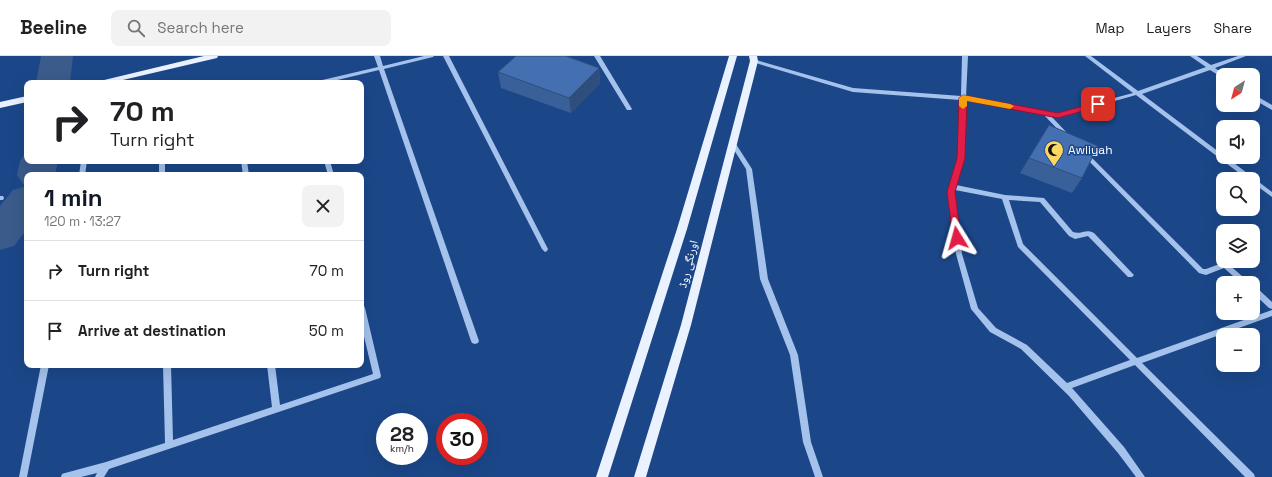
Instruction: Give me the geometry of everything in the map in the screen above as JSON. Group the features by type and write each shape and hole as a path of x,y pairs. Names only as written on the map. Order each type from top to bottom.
{"main road":[{"path":"113,80 214,56"},
{"path":"602,477 682,229 733,56"},
{"name":"اورنگی روڈ","path":"640,477 686,325 753,59"},
{"path":"0,105 24,100"}],"street":[{"path":"378,56 475,341"},
{"path":"331,80 431,56"},
{"path":"446,56 545,248"},
{"path":"597,56 629,109"},
{"path":"965,56 961,158 951,192 959,254 975,309 993,330 1024,347 1072,393 1141,477"},
{"path":"1088,56 1242,172"},
{"path":"1193,56 1216,72"},
{"path":"753,59 853,90 963,98 1058,115 1138,93 1243,56"},
{"path":"1260,100 1272,108"},
{"path":"1044,112 1072,141"},
{"path":"732,142 749,169 764,279 794,355 807,442 819,477"},
{"path":"1078,146 1201,272 1206,272 1225,265 1238,276"},
{"path":"1260,186 1272,195"},
{"path":"952,187 1005,197 1042,200 1071,234 1075,236 1089,233 1092,235 1130,275"},
{"path":"1005,197 1020,245 1251,477"},
{"path":"1260,295 1272,306"},
{"path":"1065,387 1272,313"},
{"path":"65,477 106,466 377,376 364,321"},
{"path":"23,477 44,368"},
{"path":"167,368 169,445"},
{"path":"271,368 276,409"},
{"path":"99,477 106,466"}],"building":[{"path":"516,56 566,56 599,68 569,98 498,72"},
{"path":"1049,125 1098,146 1082,178 1029,158"}],"waterway":[{"path":"53,80 57,56"},
{"path":"37,172 38,164"},
{"path":"0,235 24,204"}],"slow traffic":[{"path":"963,106 963,98 1010,106"}],"place":[{"name":"Awliyah","path":"1054,167"}],"route":[{"path":"957,238 951,192 961,158 963,98 1058,115 1098,104"}]}
